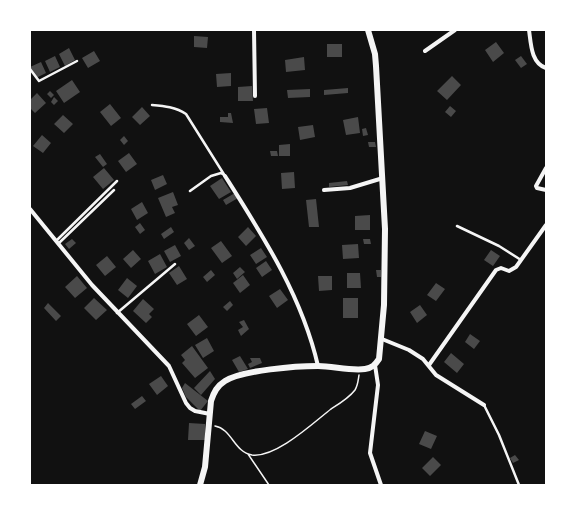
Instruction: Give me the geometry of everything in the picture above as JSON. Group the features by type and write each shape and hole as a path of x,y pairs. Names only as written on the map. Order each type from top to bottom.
{"street":[{"path":"254,30 255,96"},
{"path":"368,30 375,54 383,178 385,276 382,339 379,359 375,365 378,386 370,453 381,485"},
{"path":"425,51 455,30"},
{"path":"528,30 534,57 537,63 546,68"},
{"path":"546,168 536,186 537,188 546,190"},
{"path":"225,176 271,249 285,276 301,312 314,348 318,366"},
{"path":"324,190 350,188 383,178"},
{"path":"30,209 118,313 169,366 186,403 190,408 210,414"},
{"path":"429,365 496,270 501,268 509,271 513,270 546,225"},
{"path":"382,339 409,350 429,365 436,375 484,405"},
{"path":"200,485 205,467 210,414 214,392 218,386 230,378 262,372 318,366 359,369 375,365"}],"lane":[{"path":"30,69 39,81 77,61"},
{"path":"152,105 168,106 180,110 186,114 225,176"},
{"path":"190,191 216,174 221,173 225,176"},
{"path":"58,242 118,181"},
{"path":"58,242 114,190"},
{"path":"457,226 498,246 521,260"},
{"path":"118,313 175,264"},
{"path":"484,405 499,435 519,485"}],"path":[{"path":"248,454 263,454 274,450 308,428 355,390 358,382 359,369"},
{"path":"209,424 225,429 236,444 248,454 269,485"}],"building":[{"path":"194,36 208,37 207,48 194,47"},
{"path":"496,42 504,53 493,62 485,50"},
{"path":"327,44 342,44 342,57 327,57"},
{"path":"69,48 75,60 65,66 59,54"},
{"path":"94,51 100,61 88,68 82,58"},
{"path":"55,56 60,67 50,72 45,61"},
{"path":"521,56 527,64 521,68 515,60"},
{"path":"304,57 305,70 286,72 285,60"},
{"path":"41,62 46,73 36,78 30,67"},
{"path":"231,73 231,86 217,87 216,74"},
{"path":"452,76 461,85 447,100 437,91"},
{"path":"72,80 80,92 64,103 56,91"},
{"path":"252,86 253,101 238,101 238,87"},
{"path":"348,88 348,93 324,95 324,90"},
{"path":"310,89 310,97 288,98 287,90"},
{"path":"50,91 54,95 51,98 47,94"},
{"path":"37,93 46,103 35,113 30,108 30,100"},
{"path":"54,97 58,101 54,105 51,102"},
{"path":"110,104 121,118 111,126 100,112"},
{"path":"450,106 456,111 451,117 445,112"},
{"path":"142,107 150,116 140,125 132,117"},
{"path":"267,108 269,123 256,124 254,109"},
{"path":"228,113 231,113 233,123 220,122 220,117 228,117"},
{"path":"63,115 73,124 64,133 54,124"},
{"path":"358,117 360,133 346,135 343,120"},
{"path":"313,125 315,137 300,140 298,127"},
{"path":"366,128 368,135 363,136 362,129"},
{"path":"42,135 51,143 43,153 33,146"},
{"path":"124,136 128,141 124,145 120,140"},
{"path":"368,142 375,142 376,147 369,147"},
{"path":"290,144 290,156 279,156 279,145"},
{"path":"270,151 277,151 278,156 271,156"},
{"path":"129,153 137,164 126,172 118,161"},
{"path":"100,154 107,164 103,167 95,157"},
{"path":"104,168 114,180 103,189 93,177"},
{"path":"294,172 295,188 282,189 281,173"},
{"path":"163,175 167,184 155,190 151,180"},
{"path":"222,178 231,192 219,199 210,186"},
{"path":"347,181 348,185 329,187 329,183"},
{"path":"173,192 178,205 172,207 175,213 166,217 158,198"},
{"path":"235,193 238,198 226,205 223,200"},
{"path":"316,199 319,227 309,227 306,200"},
{"path":"142,202 148,213 137,220 131,209"},
{"path":"370,215 370,230 355,230 355,216"},
{"path":"140,223 145,230 140,234 135,227"},
{"path":"171,227 174,232 164,239 161,234"},
{"path":"248,227 256,236 246,246 238,237"},
{"path":"189,238 195,246 189,250 184,243"},
{"path":"72,239 76,243 69,249 65,244"},
{"path":"363,239 370,239 371,244 364,244"},
{"path":"221,241 232,256 222,263 211,248"},
{"path":"358,244 359,258 343,259 342,245"},
{"path":"175,245 181,256 170,262 164,251"},
{"path":"261,248 267,257 256,264 250,255"},
{"path":"133,250 141,259 131,268 123,259"},
{"path":"491,250 500,256 493,266 484,260"},
{"path":"160,254 167,267 155,274 148,261"},
{"path":"107,256 116,267 105,276 96,265"},
{"path":"266,261 272,270 262,277 256,268"},
{"path":"179,266 187,279 177,285 169,273"},
{"path":"240,267 245,272 237,279 233,273"},
{"path":"211,270 215,275 207,282 203,277"},
{"path":"376,270 381,270 381,277 377,277"},
{"path":"347,273 360,273 361,288 347,288"},
{"path":"243,275 250,285 240,293 233,283"},
{"path":"77,276 87,288 75,298 65,287"},
{"path":"318,276 332,276 332,290 319,291"},
{"path":"127,278 137,286 128,298 118,290"},
{"path":"436,283 445,289 436,301 427,295"},
{"path":"280,289 288,300 277,308 269,296"},
{"path":"94,298 107,310 96,320 84,308"},
{"path":"343,298 358,298 358,318 343,318"},
{"path":"143,299 154,309 149,314 152,317 146,323 133,311"},
{"path":"230,301 233,305 227,311 223,307"},
{"path":"48,303 61,316 56,321 44,308"},
{"path":"420,305 427,315 417,323 410,312"},
{"path":"199,315 208,327 196,336 187,324"},
{"path":"244,320 249,329 241,336 238,330 243,327 239,322"},
{"path":"470,334 480,341 474,349 465,342"},
{"path":"207,338 214,351 203,358 195,345"},
{"path":"192,346 208,368 195,378 182,363 185,360 181,355"},
{"path":"451,353 464,364 457,373 444,362"},
{"path":"240,356 248,369 239,372 232,360"},
{"path":"250,358 260,358 262,363 250,368 248,364 252,362"},
{"path":"210,371 215,379 201,395 194,388"},
{"path":"161,376 168,386 157,395 149,384"},
{"path":"185,383 208,401 200,411 186,397 182,388"},
{"path":"142,396 146,401 135,409 131,404"},
{"path":"189,423 205,424 205,440 188,440"},
{"path":"425,431 437,436 431,449 419,444"},
{"path":"515,455 519,460 513,463 510,458"},
{"path":"433,457 441,465 430,476 422,468"}]}
